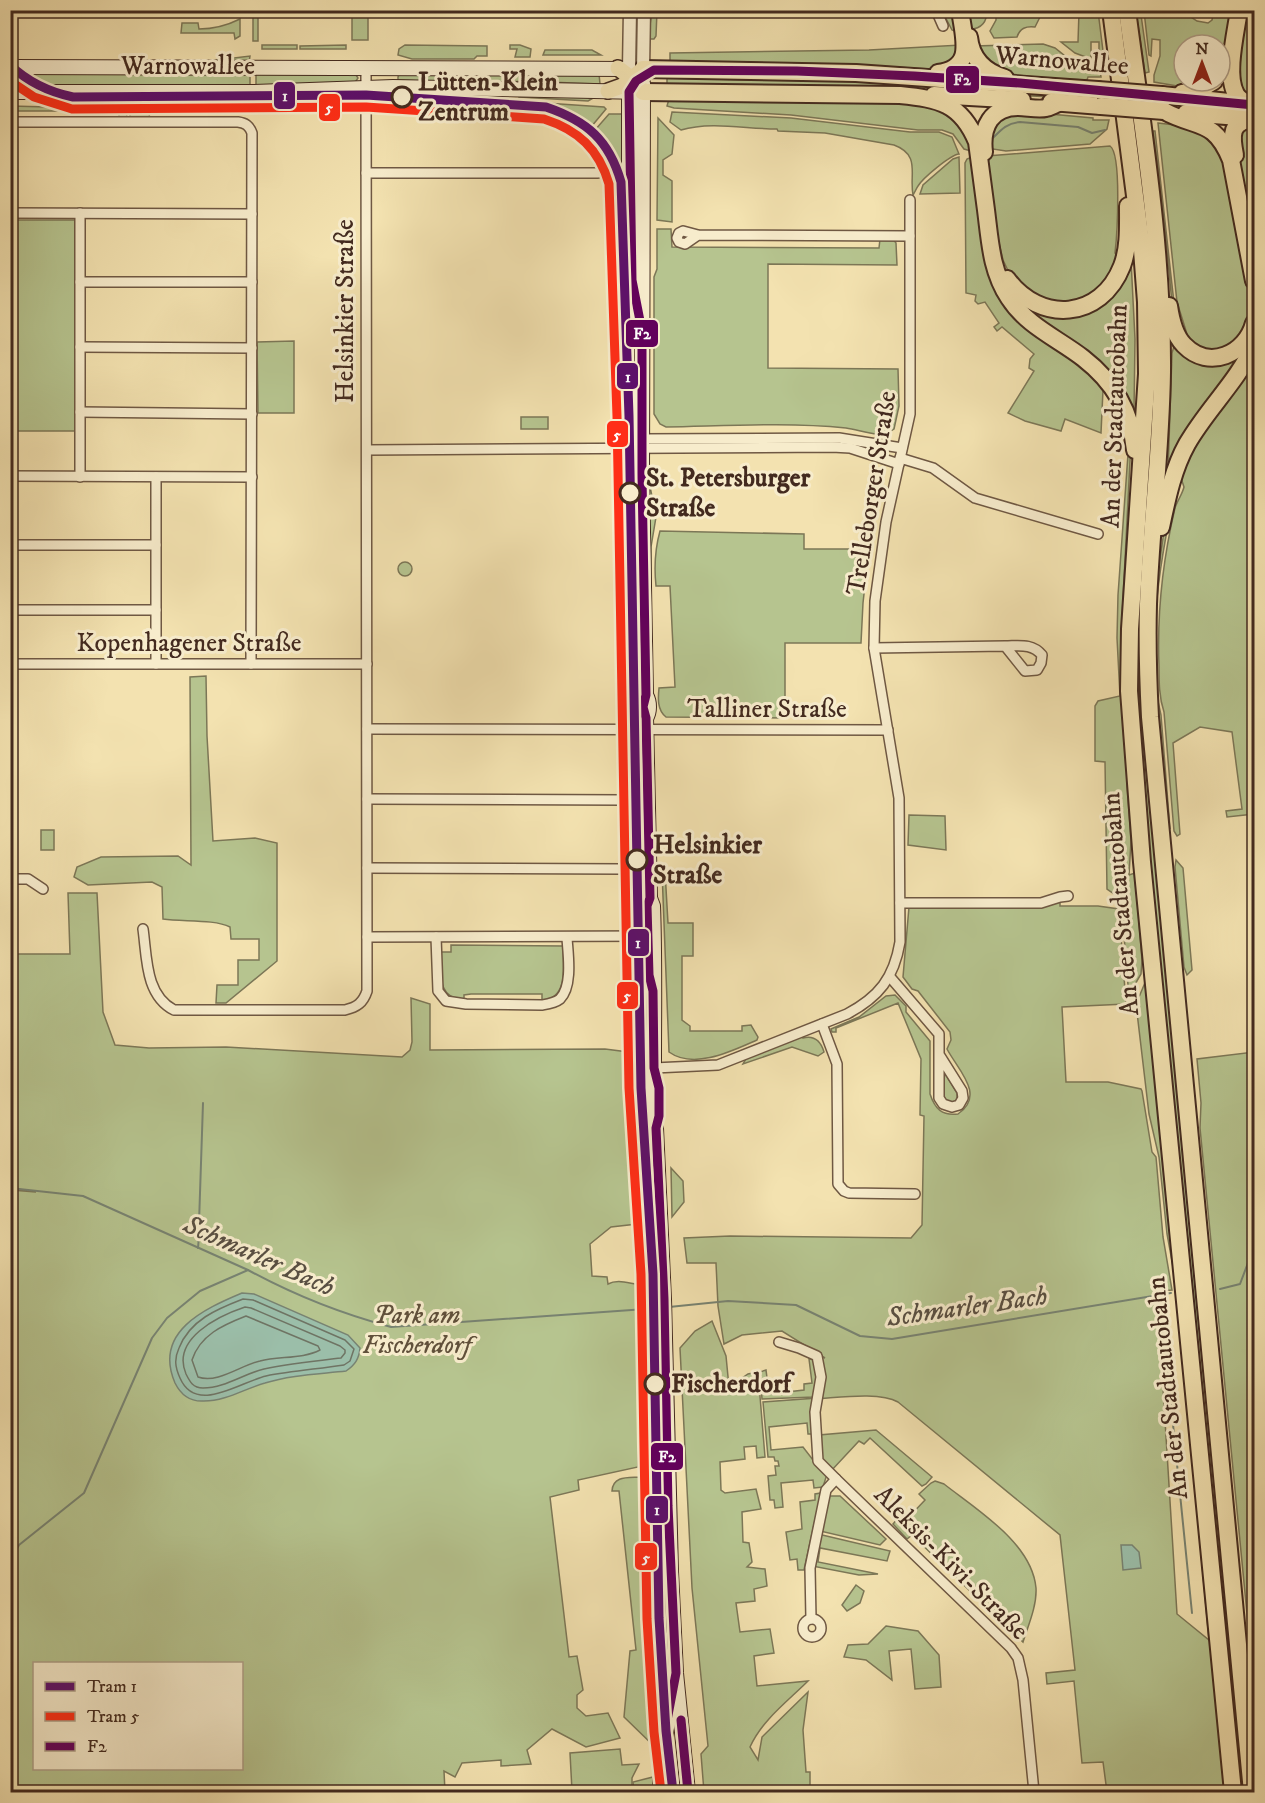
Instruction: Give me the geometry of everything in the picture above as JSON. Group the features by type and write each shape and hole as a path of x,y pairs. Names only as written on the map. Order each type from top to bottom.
{"highway":[{"path":"960,10 966,37 980,63 987,70 1020,83"},
{"path":"914,76 951,71 957,68 963,60 966,10"},
{"name":"An der Stadtautobahn","path":"1111,10 1142,250 1146,321 1147,374 1130,639 1134,764 1233,1792"},
{"name":"An der Stadtautobahn","path":"1127,10 1159,252 1162,374 1147,644 1150,717 1252,1792"},
{"path":"1231,33 1234,10"},
{"path":"1239,10 1232,80 1239,99 1254,112 1236,126 1232,135 1254,253"},
{"name":"Warnowallee","path":"636,77 758,70 914,76 1098,90 1163,101 1254,112"},
{"path":"636,77 900,94 944,102 955,109 971,129 977,142 991,250 998,280 1022,315 1035,327 1082,358 1110,384 1121,399 1129,417 1133,436 1135,455 1133,483 1137,514"},
{"path":"1190,93 1163,101 1179,120 1201,124 1211,129 1225,145 1231,160 1254,281"},
{"name":"Warnowallee","path":"900,94 1101,106 1163,101"},
{"path":"1059,103 1045,108 1015,107 999,111 987,123 983,132 990,208 1000,265 1014,289 1026,300 1053,310 1070,310 1084,306 1107,290 1116,279 1125,255 1128,205 1133,179"},
{"path":"1159,252 1166,268 1170,318 1185,347 1202,356 1223,357 1244,344 1254,323"},
{"path":"1151,556 1178,463 1186,446 1241,369 1254,345"}],"main road":[{"name":"Warnowallee","path":"10,67 366,67 636,77"},
{"path":"608,91 636,77 642,331 646,695 649,706 646,724 650,898 647,906 651,936 649,975 653,991 654,1068 659,1088 659,1116 656,1128 664,1306 668,1506 676,1673 688,1792"},
{"name":"Warnowallee","path":"10,92 366,92 393,87 608,91"},
{"path":"661,1792 659,1773 661,1756 676,1673"}],"street":[{"path":"630,10 636,77"},
{"path":"636,77 644,10"},
{"path":"936,10 943,26"},
{"path":"366,67 366,92"},
{"name":"Helsinkier Straße","path":"143,929 152,988 159,999 174,1010 345,1010 356,1007 364,1000 367,991 366,92"},
{"path":"10,122 238,122 245,123 252,133 251,664"},
{"path":"366,173 598,173"},
{"name":"Trelleborger Straße","path":"654,1068 718,1065 822,1024 858,1008 878,993 895,965 900,942 899,798 874,648 878,574 890,496 910,414 910,200"},
{"path":"10,213 252,214"},
{"path":"80,213 80,477"},
{"path":"698,236 910,236"},
{"path":"80,282 252,282"},
{"path":"80,347 252,348"},
{"path":"80,412 252,414"},
{"path":"758,443 839,438 933,468 975,498 1098,534"},
{"path":"366,450 642,443 758,443 850,448 900,456"},
{"path":"10,477 252,477"},
{"path":"156,477 156,664"},
{"path":"367,517 378,517"},
{"path":"10,545 156,545"},
{"path":"367,585 379,585"},
{"path":"10,610 156,610"},
{"path":"874,648 1005,646"},
{"name":"Kopenhagener Straße","path":"10,664 367,664"},
{"path":"367,729 646,724"},
{"name":"Talliner Straße","path":"646,724 888,730"},
{"path":"367,799 623,800"},
{"path":"367,868 623,868"},
{"path":"10,879 28,879 43,889"},
{"path":"900,903 1041,903 1068,896"},
{"path":"367,937 651,936"},
{"path":"436,938 438,991 446,1001 466,1004 542,1005 554,1003 566,990 567,938"},
{"path":"890,976 939,1034 939,1098 943,1104 951,1107 959,1105 963,1098 962,1091 940,1056"},
{"path":"822,1024 837,1064 838,1184 844,1191 849,1192 915,1194"},
{"name":"Aleksis-Kivi-Straße","path":"779,1342 817,1356 821,1377 815,1412 818,1461 1011,1648 1018,1658 1023,1680 1034,1792"},
{"path":"811,1619 810,1568 826,1490 836,1479"}],"green space":[{"path":"996,10 1050,11 1041,15 1035,27 1024,28 1017,37 994,38 990,31 996,20"},
{"path":"253,11 258,11 258,41 253,41"},
{"path":"652,11 657,11 656,36 654,39 648,39"},
{"path":"942,11 960,11 957,32 952,30"},
{"path":"966,11 987,11 985,21 978,28 970,29"},
{"path":"1055,11 1098,11 1104,59 1099,58 1099,42 1091,42 1091,59 1075,53 1061,42 1078,42 1079,12"},
{"path":"1117,11 1121,11 1148,218 1156,341 1141,690 1143,733 1245,1792 1240,1792 1160,976 1136,691 1136,629 1149,443"},
{"path":"1144,11 1191,11 1191,17 1208,23 1212,20 1214,11 1230,11 1227,33 1172,33 1172,85 1154,82 1160,56 1160,40 1152,39 1151,56 1149,55"},
{"path":"1242,11 1254,11 1254,99 1246,97 1235,81"},
{"path":"352,14 368,14 368,40 352,40"},
{"path":"1141,15 1149,72 1145,73 1137,18"},
{"path":"240,19 240,36 235,39 234,33 181,33 182,23 198,23 199,29 204,29 220,27"},
{"path":"1043,44 1055,48 1074,63 1097,67 1101,77 1088,77 1087,80 1011,74 990,66 975,46"},
{"path":"262,45 297,45 297,49 262,49"},
{"path":"346,45 346,49 300,49 300,46"},
{"path":"405,45 487,46 487,56 477,56 474,59 412,59 398,55 399,49"},
{"path":"510,45 520,45 531,49 530,57 515,57 517,49 510,49"},
{"path":"961,45 958,59 931,69 836,64 670,61 670,53 869,50"},
{"path":"545,50 592,50 601,55 543,55"},
{"path":"250,56 249,63 200,62"},
{"path":"256,72 356,75 358,78 354,84 256,88"},
{"path":"22,73 250,73 250,88 46,88"},
{"path":"599,74 600,84 521,81 495,84 398,80 399,75"},
{"path":"779,77 857,80 1052,94 1052,97 898,89 667,87 667,78 752,80"},
{"path":"519,95 597,96 588,101 519,97"},
{"path":"669,99 897,99 951,113 970,137 971,151 964,149 953,134 942,130 918,130 791,115 674,108 667,106"},
{"path":"516,101 604,107 606,109 591,127 561,110"},
{"path":"10,106 126,109 127,118 119,118 119,111 11,111"},
{"path":"130,109 234,109 247,112 150,111 149,118 130,117"},
{"path":"1017,111 1109,120 1107,129 1090,144 1006,151 986,148 994,123"},
{"path":"672,112 791,118 910,132 939,132 952,137 959,154 931,173 921,182 913,195 911,160 908,154 894,145 825,133 778,131 777,129 704,126 681,130 670,122"},
{"path":"609,114 625,114 623,180 613,153 595,130"},
{"path":"658,118 674,135 672,154 663,160 663,175 672,181 672,222 657,220"},
{"path":"1158,123 1192,127 1221,148 1253,299 1252,322 1243,338 1210,354 1184,338 1187,334 1177,302"},
{"path":"1254,125 1254,237 1235,142 1238,132"},
{"path":"1153,131 1155,131 1174,303 1172,303"},
{"path":"1110,146 1114,152 1117,179 1115,253 1120,255 1115,271 1083,302 1050,305 1012,279 1003,260 992,208 987,156"},
{"path":"974,156 983,236 993,275 1001,293 1022,321 1072,356 1106,387 1114,398 1122,412 1131,442 1121,638 1131,841 1129,875 1135,873 1142,960 1141,974 1134,986 1135,992 1129,997 1121,899 1107,889 1105,762 1095,761 1095,706 1098,701 1120,696 1117,638 1128,454 1125,434 1121,434 1115,420 1115,401 1103,390 1101,433 1065,419 1061,431 1025,421 1008,413 1034,371 1029,368 1030,359 1034,354 1002,327 997,331 994,327 999,323 985,302 978,304 975,301 976,295 966,293 965,163 967,159"},
{"path":"959,157 960,193 920,194 923,185 953,159"},
{"path":"11,220 77,220 76,431 11,431"},
{"path":"657,229 671,229 672,247 879,248 880,239 893,239 896,243 897,265 768,264 768,368 898,369 899,406 894,429 877,434 823,426 666,427 660,424 654,414 654,277 657,269"},
{"path":"1131,260 1135,339 1134,410 1132,413 1015,298 1066,316"},
{"path":"294,341 294,413 258,413 257,342"},
{"path":"1174,346 1181,349 1243,353 1168,471 1172,353"},
{"path":"1254,354 1254,814 1227,817 1226,811 1242,809 1232,732 1200,727 1173,743 1180,834 1177,836 1174,831 1164,712 1161,701 1159,646 1160,607 1167,547 1175,508 1184,487 1182,481 1177,477 1181,466"},
{"path":"521,417 548,417 548,429 521,429"},
{"path":"648,476 656,517 651,547 651,588 649,588"},
{"path":"1179,483 1166,536 1155,623 1155,595 1165,524"},
{"path":"660,531 804,534 804,549 869,549 861,643 785,643 785,718 666,717 658,700 659,688 675,687 670,586 656,586 655,558"},
{"path":"405,562 410,564 412,569 410,574 405,576 400,574 398,569 400,564"},
{"path":"1154,666 1161,715 1170,829 1159,716 1154,697"},
{"path":"206,676 213,841 255,838 277,843 277,961 226,1003 216,1003 217,985 238,985 238,960 259,960 259,939 231,939 230,927 223,924 163,919 162,887 152,882 88,885 74,877 77,867 101,857 178,856 191,865 190,677"},
{"path":"909,815 945,816 946,850 908,845"},
{"path":"41,830 54,830 54,850 41,850"},
{"path":"1176,860 1183,868 1192,970 1187,975 1184,967"},
{"path":"662,871 665,871 668,923 693,923 693,956 682,956 682,1020 690,1026 690,1031 742,1031 742,1026 751,1025 758,1037 757,1040 725,1053 701,1059 679,1057 669,1052"},
{"name":"Park am Fischerdorf","path":"68,893 97,893 103,1012 115,1045 149,1048 226,1047 402,1057 410,1050 412,1042 411,998 430,1004 430,1050 605,1049 628,1052 637,1224 611,1227 590,1244 592,1276 607,1277 608,1284 628,1282 640,1285 638,1467 578,1480 579,1490 550,1497 569,1657 577,1656 583,1690 577,1695 577,1708 586,1716 608,1713 620,1738 586,1747 552,1729 527,1750 531,1764 501,1766 501,1760 462,1763 455,1777 444,1771 445,1792 11,1792 11,1190 36,1192 11,1188 11,954 70,954"},
{"path":"1060,900 1060,906 1098,906 1119,909 1126,1004 1062,1007 1066,1082 1108,1082 1142,1091 1152,1152 1156,1157 1163,1237 1172,1290 1157,1291 1177,1614 1209,1640 1179,1317 1228,1792 1107,1792 1103,1762 1082,1763 1074,1681 1047,1684 1046,1673 1075,1670 1060,1535 898,1402 869,1396 814,1399 812,1434 808,1434 807,1423 769,1427 771,1450 803,1447 827,1474 823,1487 814,1488 813,1480 781,1483 783,1507 775,1508 774,1500 770,1500 768,1476 776,1475 775,1466 779,1466 774,1457 768,1457 763,1402 817,1398 817,1356 825,1358 782,1331 742,1335 724,1344 718,1306 716,1263 687,1263 684,1238 730,1236 911,1238 922,1225 924,1116 920,1115 921,1059 898,1003 836,1028 836,1032 832,1032 831,1029 859,1017 886,996 895,995 906,1006 906,1012 930,1041 930,1094 934,1104 943,1113 958,1114 966,1107 970,1099 970,1091 963,1074 947,1049 951,1040 950,1032 918,991 912,989 903,977 909,907"},
{"path":"451,945 563,946 561,988 551,999 542,1001 542,994 471,994 464,995 464,1001 455,998 444,989 441,976 441,952 451,952"},
{"path":"1147,978 1156,1080 1175,1280 1167,1234 1159,1157 1149,1114 1136,1004"},
{"path":"802,1035 803,1038 817,1040 824,1052 818,1056 792,1047 743,1064 747,1057"},
{"path":"1254,1052 1254,1686 1200,1128 1201,1103 1197,1059"},
{"path":"946,1075 957,1093 957,1102 945,1101 944,1076"},
{"path":"671,1168 683,1181 684,1202 672,1217"},
{"path":"712,1321 726,1356 729,1387 748,1374 758,1372 765,1457 757,1458 756,1446 744,1447 745,1459 720,1462 721,1490 725,1493 756,1489 761,1509 742,1512 743,1542 749,1543 752,1562 747,1567 765,1569 767,1586 754,1589 755,1601 736,1603 740,1632 770,1629 774,1653 754,1656 757,1686 808,1681 768,1720 750,1747 758,1760 762,1737 808,1692 803,1730 806,1772 810,1772 810,1792 704,1792 701,1754 708,1746 692,1588 680,1348 695,1331"},
{"path":"816,1358 818,1378 814,1397 762,1399 760,1372 766,1370 769,1394 804,1390 804,1384 812,1383 809,1359"},
{"path":"876,1430 932,1477 926,1484 922,1486 870,1438 864,1444 859,1441 831,1471 822,1462 819,1435"},
{"path":"641,1477 649,1664 656,1748 624,1717 630,1651 636,1650 619,1491 612,1491 618,1480"},
{"path":"646,1477 654,1481 660,1496 671,1681 670,1696 659,1735 657,1735 652,1669"},
{"path":"935,1481 944,1484 987,1516 1025,1556 1032,1572 1036,1595 1023,1642 912,1535 907,1539 893,1524 901,1515 907,1519 925,1500 919,1494"},
{"path":"821,1493 804,1570 798,1570 797,1559 790,1560 786,1532 802,1529 800,1502 815,1500 815,1494"},
{"path":"828,1496 840,1496 886,1539 880,1545 820,1531"},
{"path":"818,1534 890,1551 887,1561 820,1548 818,1562 878,1574 859,1575 812,1566"},
{"path":"856,1585 864,1591 860,1603 847,1611 842,1605"},
{"path":"886,1626 918,1631 939,1655 941,1687 915,1689 911,1649 889,1651 892,1680 866,1660 844,1657 848,1645 868,1644"},
{"path":"620,1749 622,1765 639,1764 632,1778 632,1792 572,1791 570,1753"},
{"path":"653,1777 655,1792 634,1792 633,1782"}],"water":[{"path":"242,1293 254,1294 348,1335 360,1348 356,1361 346,1371 275,1380 220,1399 199,1401 186,1397 175,1383 170,1365 171,1350 177,1336 198,1315"},
{"path":"1121,1545 1132,1545 1139,1552 1141,1568 1123,1570"}],"waterway":[{"path":"991,140 1007,126 1020,122 1078,127 1092,133 1105,130"},
{"path":"1121,284 1130,270"},
{"path":"1108,300 1118,289"},
{"path":"1050,317 1072,318 1094,310"},
{"path":"199,1223 203,1103"},
{"name":"Schmarler Bach","path":"10,1188 83,1196 300,1295 336,1310 391,1327 660,1308"},
{"path":"198,1248 199,1236"},
{"name":"Schmarler Bach","path":"1220,1289 1240,1284 1254,1247"},
{"path":"10,1561 19,1545 84,1493 152,1338 167,1318 200,1291 248,1270"},
{"name":"Schmarler Bach","path":"669,1307 728,1301 796,1305 860,1336 892,1339 1171,1293"},
{"path":"1160,1294 1162,1311"},
{"path":"1163,1325 1192,1613"}],"tram line":[{"name":"1","path":"10,65 39,86 73,97 366,95 546,107 585,126 603,144 616,167 621,182 629,416 641,1088 653,1274 659,1618 666,1731 673,1792"},
{"name":"5","path":"10,81 34,97 72,109 366,107 544,119 567,129 586,142 605,172 609,184 617,416 629,1088 641,1274 647,1619 654,1732 661,1792"}],"transit line":[{"name":"F2","path":"661,1792 659,1774 662,1747 676,1673 668,1506 664,1299 656,1128 659,1116 659,1088 654,1068 653,991 649,975 647,906 650,898 646,718 643,707 646,695 642,331 632,280 629,92 636,81 654,70 797,71 1020,83 1254,105"},
{"name":"F2","path":"681,1720 688,1792"}],"place":[{"name":"Lütten-Klein Zentrum","path":"402,97"},
{"name":"St. Petersburger Straße","path":"630,493"},
{"name":"Helsinkier Straße","path":"637,860"},
{"name":"Fischerdorf","path":"655,1384"}]}
